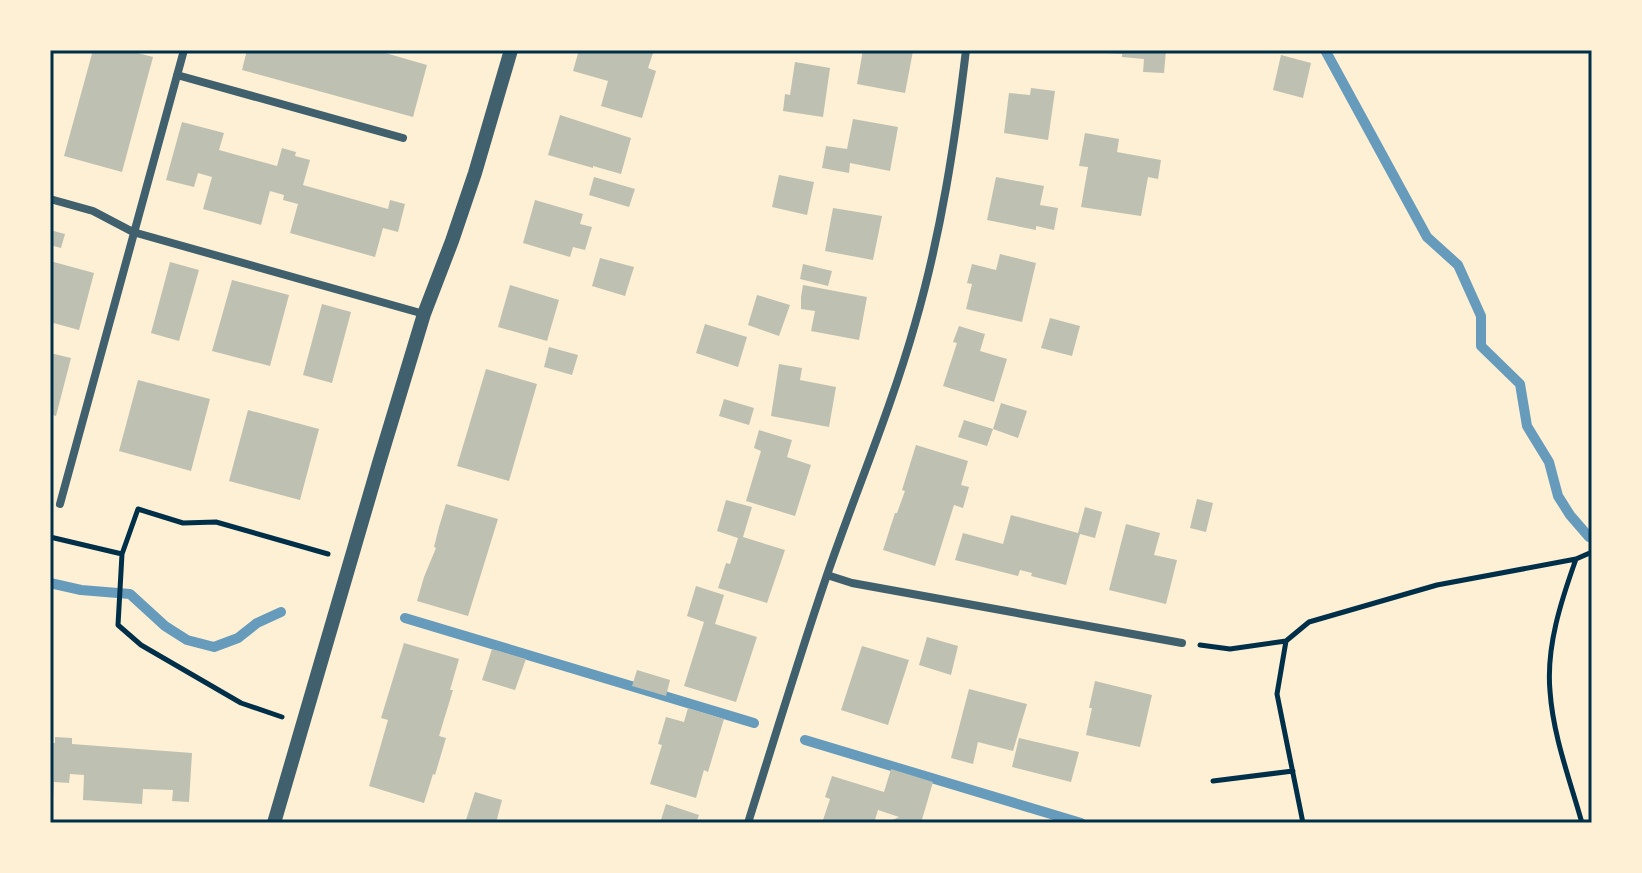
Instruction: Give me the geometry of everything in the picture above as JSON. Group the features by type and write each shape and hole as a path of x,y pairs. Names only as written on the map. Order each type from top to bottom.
{"street":[{"path":"60,504 184,50"},
{"path":"274,823 424,314 475,173 511,50"},
{"path":"748,823 827,575 890,403 915,323 955,138 966,50"},
{"path":"177,75 403,138"},
{"path":"50,199 93,211 133,232 424,314"},
{"path":"827,575 852,583 1182,643"}],"path":[{"path":"302,724 241,703 141,645 118,625 122,554 138,509 183,523 216,522 350,561"},
{"path":"50,537 122,554"},
{"path":"1182,643 1230,649 1286,641 1309,622 1437,585 1576,559 1589,553"},
{"path":"1576,559 1564,592 1552,644 1549,690 1582,823"},
{"path":"1286,641 1277,694 1303,823"},
{"path":"1213,781 1293,771"}],"building":[{"path":"93,50 126,50 153,57 122,172 64,156"},
{"path":"247,50 375,50 427,65 413,117 242,70"},
{"path":"579,50 654,50 648,68 656,71 642,118 601,106 608,81 573,71"},
{"path":"863,50 913,51 905,93 857,84"},
{"path":"1090,50 1166,50 1164,73 1143,72 1144,59"},
{"path":"1281,55 1311,63 1303,98 1273,90"},
{"path":"795,62 830,68 823,117 783,111 785,94 790,95"},
{"path":"1031,88 1055,91 1048,140 1004,133 1009,93 1030,95"},
{"path":"560,115 631,138 621,174 548,155"},
{"path":"853,119 898,127 890,171 850,163 849,173 822,168 826,146 847,149"},
{"path":"182,122 224,133 219,150 277,166 282,148 296,152 295,156 310,160 303,185 388,209 390,200 405,204 398,232 383,228 375,257 290,233 298,204 283,200 284,195 270,191 261,225 203,209 212,177 198,173 194,187 166,180"},
{"path":"1085,133 1119,139 1117,152 1161,160 1158,179 1148,177 1141,216 1081,207 1088,167 1079,166"},
{"path":"779,175 814,182 807,215 772,207"},
{"path":"594,177 635,189 629,207 589,195"},
{"path":"996,177 1044,186 1040,205 1058,208 1054,230 1036,226 1036,230 987,220"},
{"path":"535,200 583,214 580,224 592,227 585,250 573,247 570,257 523,243"},
{"path":"833,208 882,216 873,260 825,251"},
{"path":"50,230 65,234 61,248 50,245"},
{"path":"1000,254 1036,263 1022,322 966,309 972,284 967,283 972,264 996,270"},
{"path":"600,258 634,267 625,296 592,286"},
{"path":"50,261 94,273 79,330 50,322"},
{"path":"170,262 199,270 179,341 151,333"},
{"path":"803,264 832,271 828,286 800,279"},
{"path":"232,280 289,295 270,366 212,351"},
{"path":"510,285 559,300 547,341 498,327"},
{"path":"803,285 867,297 859,340 811,331 815,311 801,309"},
{"path":"757,295 790,305 779,336 748,325"},
{"path":"322,304 351,312 332,383 303,375"},
{"path":"1050,318 1080,326 1072,356 1041,348"},
{"path":"705,324 747,337 738,367 696,353"},
{"path":"959,326 985,334 980,351 1007,359 994,402 943,386 957,343 953,342"},
{"path":"549,347 578,355 572,375 544,367"},
{"path":"50,353 71,358 56,416 50,414"},
{"path":"779,364 802,368 800,380 836,387 829,427 771,416"},
{"path":"486,369 537,384 509,481 457,466"},
{"path":"138,380 210,399 191,471 119,451"},
{"path":"724,399 754,408 749,425 719,416"},
{"path":"1001,403 1027,411 1018,438 993,429"},
{"path":"248,410 319,429 300,500 229,481"},
{"path":"964,420 993,429 987,446 958,437"},
{"path":"759,430 792,440 787,457 811,465 795,516 746,501 761,451 754,448"},
{"path":"916,445 968,461 961,485 969,487 963,508 954,505 935,566 883,550 905,491 902,490"},
{"path":"1197,499 1213,503 1206,532 1190,528"},
{"path":"726,500 752,507 743,537 785,550 767,603 718,588 738,538 717,531"},
{"path":"446,504 498,519 468,616 417,601 436,548"},
{"path":"1085,507 1102,512 1095,538 1080,534 1066,585 1020,570 1018,576 955,560 963,533 1003,544 1011,515 1078,533"},
{"path":"1126,524 1160,533 1154,555 1177,560 1166,604 1109,590"},
{"path":"696,586 724,595 715,624 757,637 736,702 684,686 704,622 687,616"},
{"path":"927,637 958,646 951,675 919,665"},
{"path":"404,643 459,659 439,736 446,738 424,803 369,786 388,720 381,718"},
{"path":"862,646 909,660 888,725 841,710"},
{"path":"492,649 526,659 515,690 482,680"},
{"path":"637,670 670,680 666,696 632,686"},
{"path":"1095,681 1152,695 1140,747 1086,735"},
{"path":"969,689 1027,704 1013,751 978,742 973,764 951,758"},
{"path":"688,708 724,719 708,772 704,770 696,798 650,784 662,745 658,744 666,717 684,722"},
{"path":"55,737 72,738 72,744 192,753 189,802 172,801 173,790 143,789 142,804 83,800 84,775 70,774 69,783 54,782 53,798 50,798 50,743 55,743"},
{"path":"1019,738 1079,752 1071,782 1012,767"},
{"path":"891,769 933,782 921,823 909,820 886,823 899,817 878,810 874,823 822,823 830,799 825,797 832,776 884,792"},
{"path":"475,792 502,800 496,823 465,823"},
{"path":"666,804 699,815 696,823 660,823"}],"waterway":[{"path":"1325,50 1427,237 1458,265 1481,316 1481,346 1520,384 1527,426 1549,462 1558,496 1589,537"},
{"path":"50,583 81,590 130,594 165,626 187,640 214,647 238,638 257,623 281,612"},
{"path":"405,618 754,723"},
{"path":"805,740 1081,823"}]}
